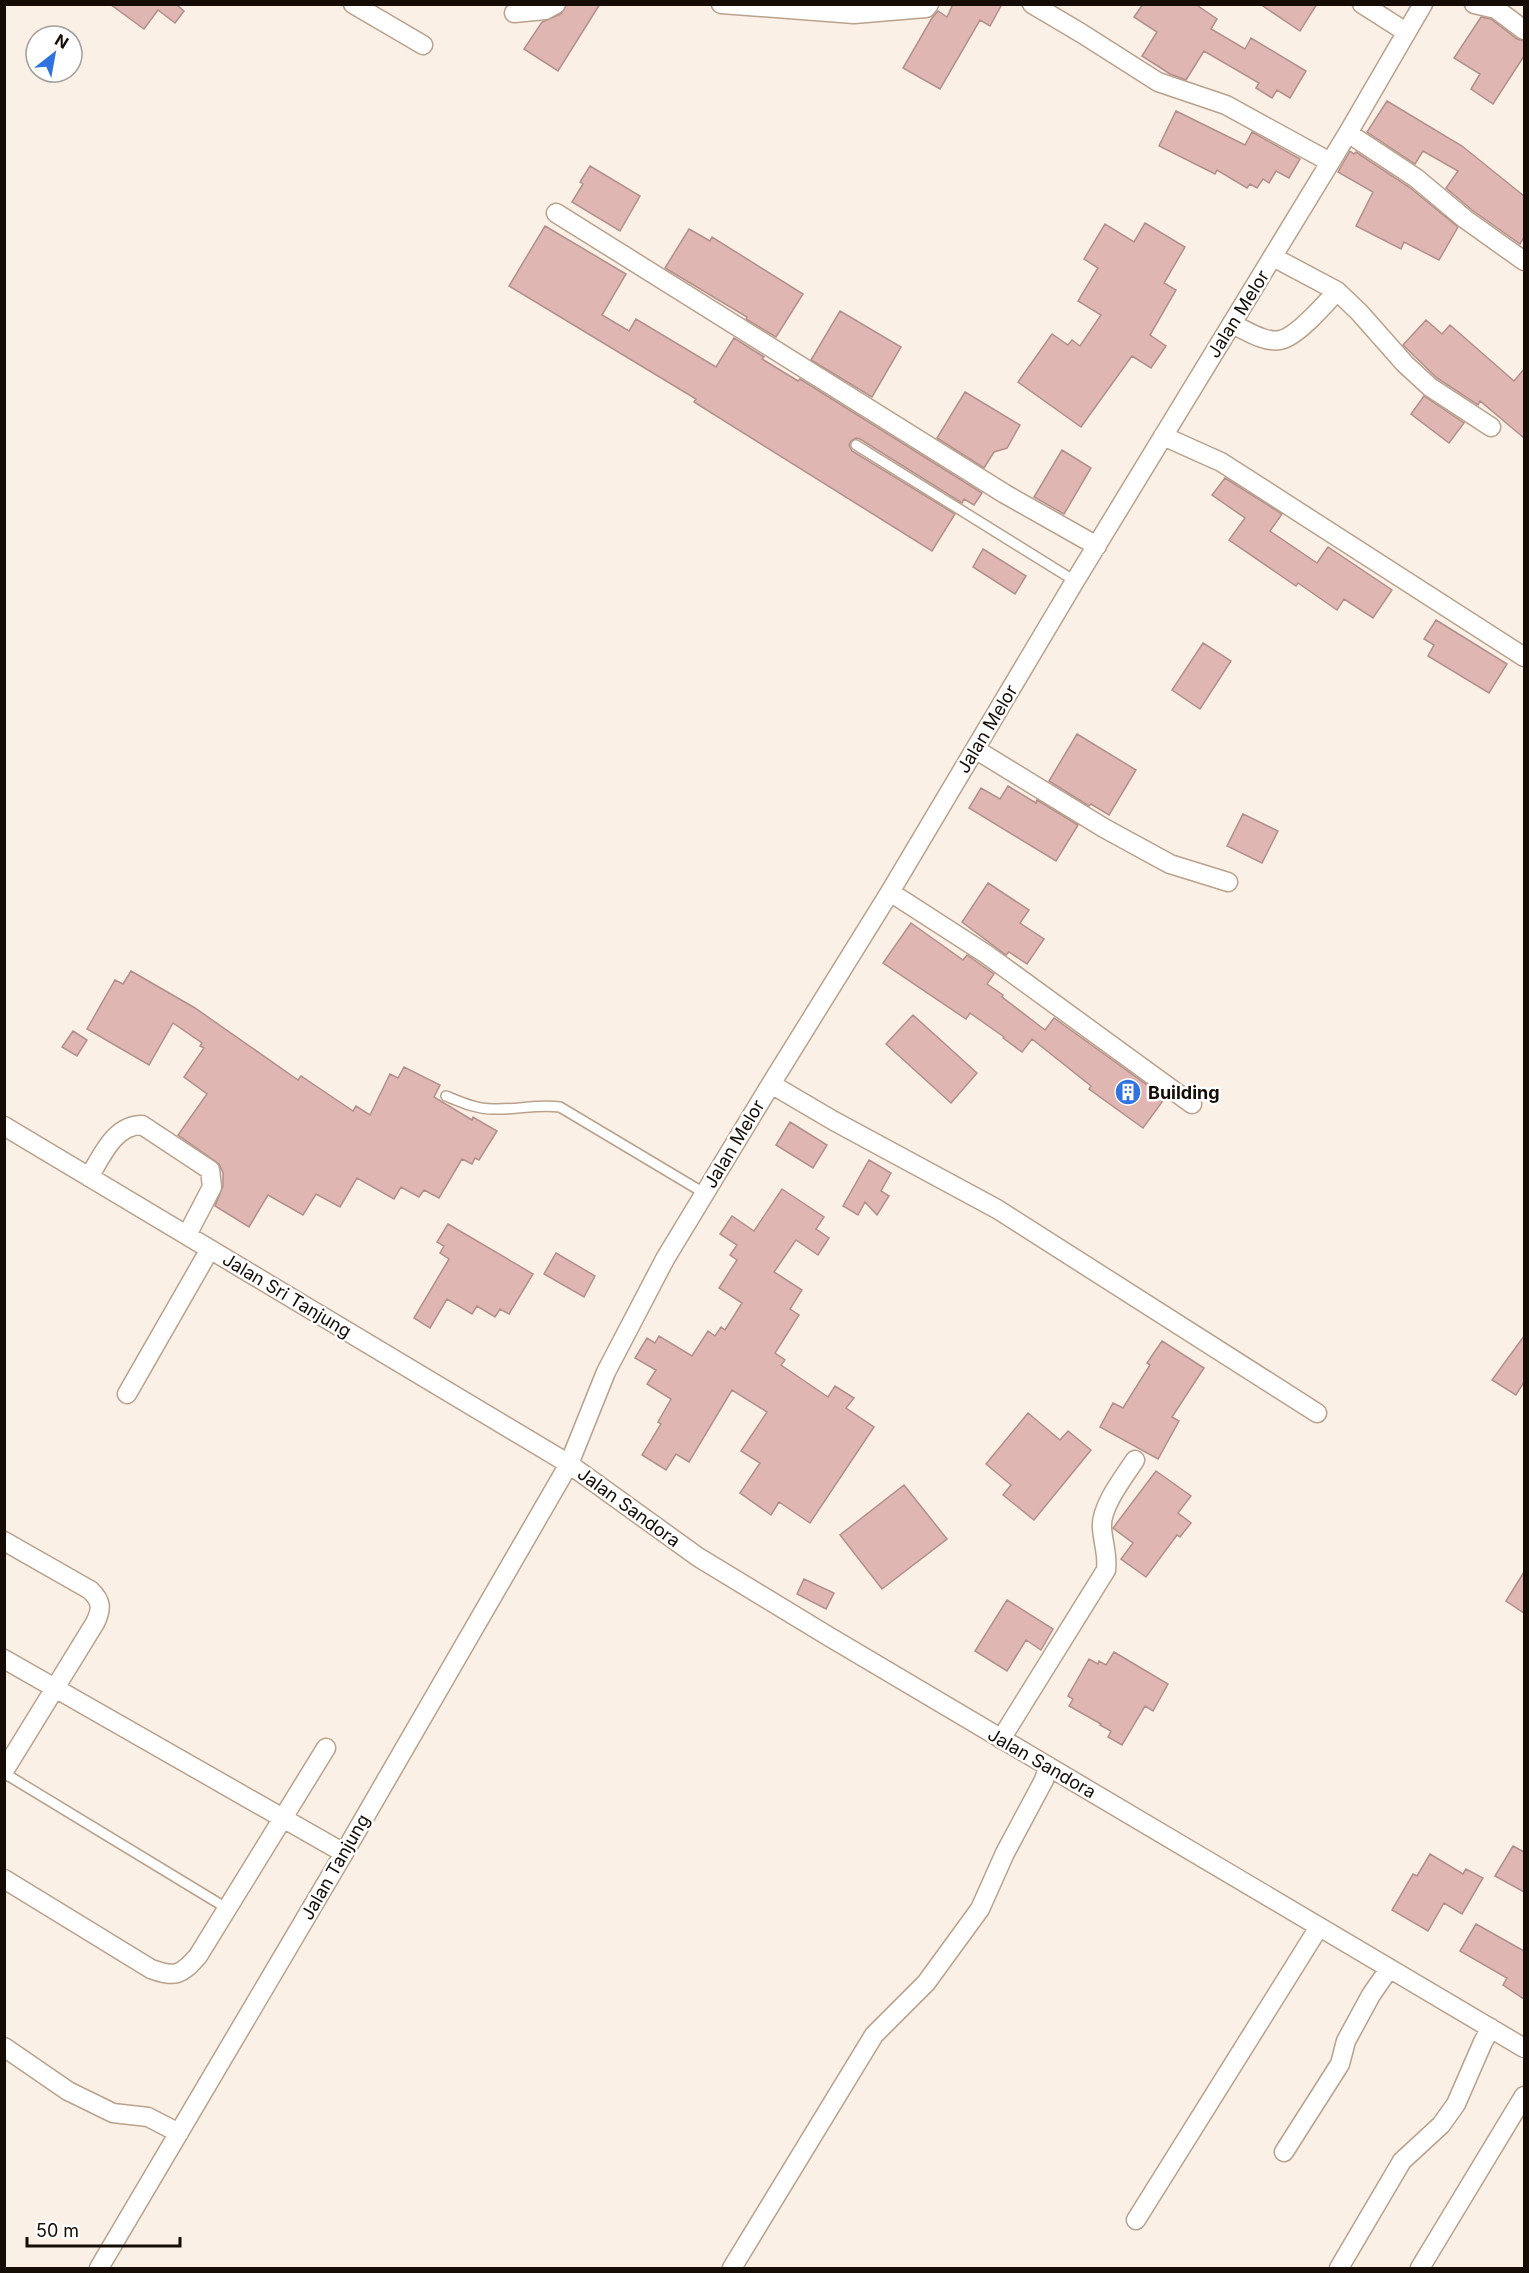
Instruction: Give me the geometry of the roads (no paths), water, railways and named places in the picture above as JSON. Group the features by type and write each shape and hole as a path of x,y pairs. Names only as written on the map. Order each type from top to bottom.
{"street":[{"path":"353,4 423,45"},
{"path":"514,13 545,10 555,4"},
{"path":"721,4 854,14 906,11 926,8 929,4"},
{"path":"1032,4 1158,82 1226,105 1330,162"},
{"path":"1362,4 1406,32"},
{"name":"Jalan Melor","path":"569,1464 606,1372 665,1258 890,892 1075,581 1274,257 1423,4"},
{"path":"1474,4 1496,9 1524,30"},
{"path":"1348,133 1416,178 1465,219 1524,261"},
{"path":"556,213 995,488 1097,546"},
{"path":"1274,257 1337,291 1405,364 1430,387 1491,427"},
{"path":"1232,324 1262,338 1280,340 1294,333 1337,291"},
{"path":"1163,436 1221,462 1524,657"},
{"path":"975,749 1104,828 1170,864 1228,882"},
{"path":"890,892 995,960 1192,1104"},
{"path":"771,1084 834,1122 997,1209 1317,1413"},
{"path":"89,1177 116,1135 132,1125 142,1125 210,1170 212,1188 187,1235"},
{"name":"Jalan Sri Tanjung","path":"4,1126 187,1235 206,1256 569,1464"},
{"path":"127,1394 206,1256"},
{"path":"1001,1739 1100,1583 1107,1562 1101,1527 1103,1512 1135,1460"},
{"name":"Jalan Sandora","path":"569,1464 698,1557 1001,1739 1046,1773 1316,1933 1389,1969 1487,2035 1524,2048"},
{"name":"Jalan Tanjung","path":"99,2268 179,2133 339,1850 569,1464"},
{"path":"4,1540 90,1590 101,1605 101,1611 95,1623 4,1772"},
{"path":"4,1659 339,1850"},
{"path":"4,1879 151,1969 166,1975 177,1975 198,1956 326,1748"},
{"path":"732,2268 873,2035 926,1983 980,1909 1005,1852 1046,1773"},
{"path":"1136,2220 1316,1933"},
{"path":"1284,2152 1340,2064 1346,2042 1371,1995 1389,1969"},
{"path":"1339,2268 1402,2161 1441,2125 1455,2104 1487,2035"},
{"path":"4,2047 69,2091 113,2113 148,2117 179,2133"},
{"path":"1420,2268 1524,2096"}],"lane":[{"path":"856,445 1075,581"},
{"path":"446,1096 467,1105 492,1109 543,1104 560,1107 704,1193"},
{"path":"4,1772 228,1909"}],"place":[{"name":"Building","path":"1128,1092"}]}
